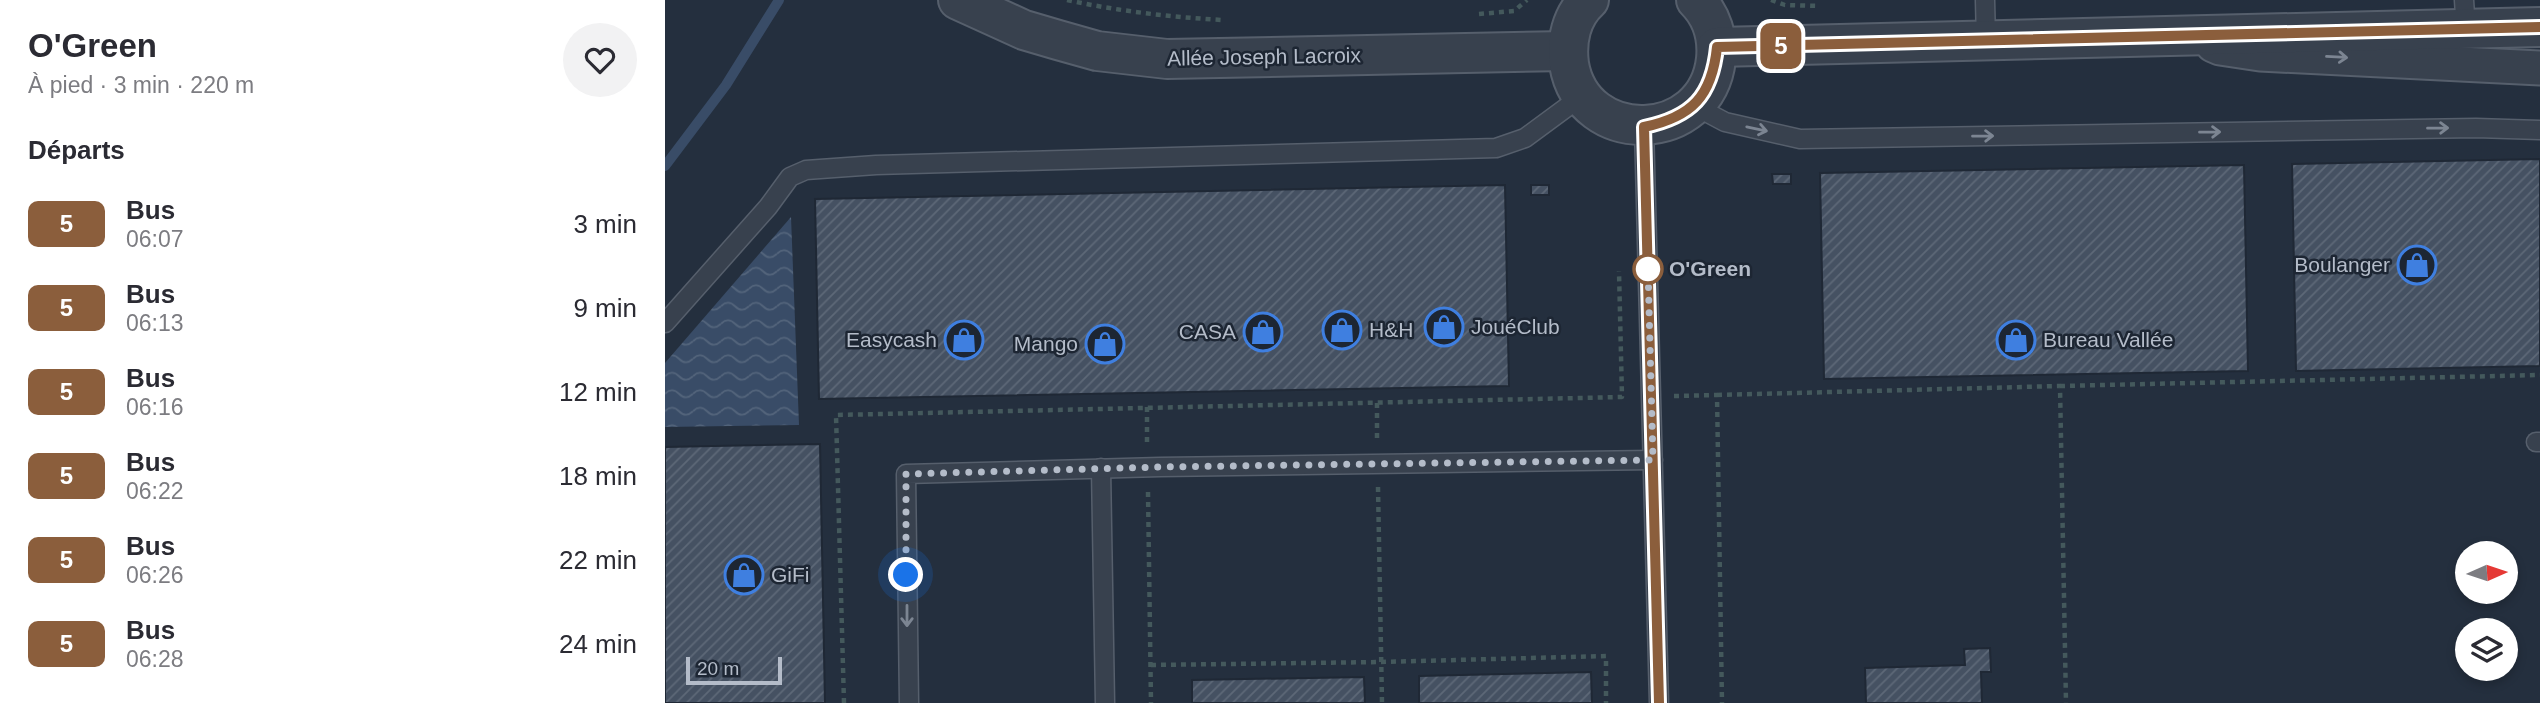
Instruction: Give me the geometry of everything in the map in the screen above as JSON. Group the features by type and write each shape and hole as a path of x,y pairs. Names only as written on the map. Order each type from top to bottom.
{"street":[{"path":"1588,0 1571,27 1567,51 1571,75 1582,96 1599,113 1621,123 1644,127 1668,122 1693,105 1705,93 1715,71 1717,47 1713,26 1696,0"},
{"name":"Allée Joseph Lacroix","path":"963,2 1024,30 1097,51 1167,59 1567,51"},
{"path":"1717,47 2198,37 2465,15 2540,27"},
{"path":"2198,37 2220,48 2260,54 2540,68"}],"lane":[{"path":"1985,0 1986,41"},
{"path":"665,323 768,207 790,177 806,170 890,164 1496,148 1525,138 1582,96"},
{"path":"1693,105 1725,122 1800,139 2476,128 2540,130"},
{"path":"1644,127 1659,703"},
{"path":"909,703 906,474 1147,467 1653,460"},
{"path":"1101,468 1105,703"}],"path":[{"path":"1066,0 1171,17 1233,20"},
{"path":"1619,271 1622,397"},
{"path":"1666,396 2540,375"},
{"path":"2060,386 2066,703"},
{"path":"1717,395 1722,703"},
{"path":"1377,402 1382,703"},
{"path":"1147,407 1151,703"},
{"path":"1151,665 1606,656 1606,703"}],"water":[{"path":"791,217 799,425 665,427 665,363"}],"building":[{"name":"Boulanger","path":"2540,159 2540,366 2296,371 2292,164"},
{"path":"2244,165 2248,371 1824,379 1820,173"},
{"path":"1772,174 1791,174 1791,184 1773,184"},
{"path":"1505,185 1509,386 819,399 815,199"},
{"path":"1531,185 1549,185 1549,195 1531,195"},
{"name":"GiFi","path":"820,444 825,703 665,703 665,447"},
{"path":"1990,648 1991,672 1981,672 1982,703 1866,703 1865,668 1965,665 1964,649"},
{"path":"1591,672 1592,703 1419,703 1419,676"},
{"path":"1364,677 1365,703 1192,703 1192,680"}],"waterway":[{"path":"665,166 726,85 779,0"}],"bus line":[{"name":"5","path":"1659,703 1644,127 1668,122 1689,110 1705,93 1715,71 1717,47 2540,27"}],"place":[{"name":"Boulanger","path":"2417,265"},
{"name":"O'Green","path":"1648,269"},
{"name":"JouéClub","path":"1444,327"},
{"name":"H&H","path":"1342,330"},
{"name":"CASA","path":"1263,332"},
{"name":"Easycash","path":"964,340"},
{"name":"Bureau Vallée","path":"2016,340"},
{"name":"Mango","path":"1105,344"},
{"name":"GiFi","path":"744,575"}],"route":[{"path":"906,575 906,474 1345,463 1653,460 1648,269"}]}
